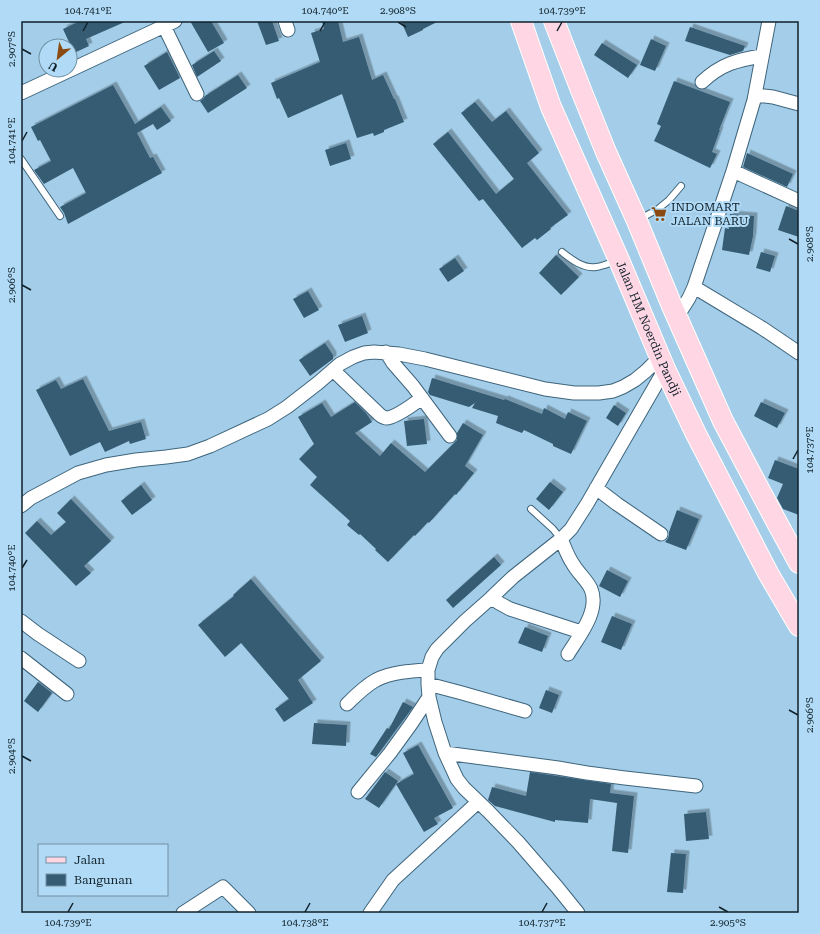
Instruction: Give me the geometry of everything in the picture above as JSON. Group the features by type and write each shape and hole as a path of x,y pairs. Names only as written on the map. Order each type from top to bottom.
{"main road":[{"name":"Jalan HM Noerdin Pandji","path":"521,21 551,107 619,260 662,363 696,434 768,573 799,626"},
{"path":"554,21 603,145 643,218 672,306 723,421 774,519 799,563"},
{"path":"696,434 723,421"}],"street":[{"path":"677,317 689,298 694,286 733,171 755,95 769,21"},
{"path":"21,93 169,24 197,94"},
{"path":"702,82 717,69 742,59 762,56"},
{"path":"755,95 773,97 799,104"},
{"path":"733,171 799,201"},
{"path":"694,286 799,353"},
{"path":"21,506 31,498 78,473 106,465 188,454 210,446 268,419 288,406 340,364 364,353 386,352 399,354 545,389 574,393 599,393 613,391 623,387 646,371 662,363"},
{"path":"386,352 450,436"},
{"path":"578,913 518,842 457,780 445,753 435,722 428,691 428,670 432,657 438,649 465,621 514,576 561,539 578,520 662,363"},
{"path":"333,370 378,414 383,417 390,417 401,412 422,398"},
{"path":"596,488 661,534"},
{"path":"561,539 572,563 586,581 593,595 591,613 568,654"},
{"path":"491,598 510,609 581,632"},
{"path":"21,621 79,662"},
{"path":"21,658 68,694"},
{"path":"347,704 366,686 376,680 392,675 428,670"},
{"path":"428,691 462,692 525,711"},
{"path":"358,792 390,753 411,724 428,691"},
{"path":"445,753 618,777 696,786"},
{"path":"370,913 393,880 478,802"},
{"path":"183,913 223,887 249,913"}],"lane":[{"path":"21,159 60,216"},
{"path":"643,218 669,200 681,186"},
{"path":"562,252 582,265 589,267 595,267 619,260"},
{"path":"531,509 553,529 561,539"}],"building":[{"path":"80,21 127,21 86,39 89,46 78,51 78,38 67,38 63,29"},
{"path":"190,21 211,21 224,43 208,52"},
{"path":"257,21 272,21 279,41 266,45"},
{"path":"322,21 338,21 343,42 359,37 372,80 383,75 404,122 384,130 384,132 374,136 373,133 357,138 342,94 288,118 279,98 277,99 271,83 320,62 311,33 324,29"},
{"path":"401,21 439,21 408,37"},
{"path":"690,27 745,46 743,51 730,55 685,41"},
{"path":"651,39 666,46 655,71 640,65"},
{"path":"602,43 637,65 628,78 594,55"},
{"path":"214,51 221,61 197,77 192,65"},
{"path":"167,52 180,78 159,90 144,66"},
{"path":"238,75 247,88 208,113 200,101 205,96"},
{"path":"674,81 730,102 712,152 717,154 710,168 654,141 661,126 657,124"},
{"path":"113,85 135,124 161,107 171,121 157,130 153,124 137,133 150,158 153,157 162,173 68,224 60,207 86,193 73,168 44,184 34,170 51,161 31,127"},
{"path":"475,102 492,122 506,111 539,153 527,163 568,215 537,240 535,238 522,248 483,199 479,201 433,144 448,132 496,194 514,179 461,113"},
{"path":"346,143 351,159 330,166 325,150"},
{"path":"747,153 793,174 787,187 743,167"},
{"path":"786,206 799,211 799,237 778,230"},
{"path":"730,214 754,216 753,236 749,255 722,250 725,228 729,229"},
{"path":"761,252 775,256 770,272 756,268"},
{"path":"556,255 579,277 561,295 539,273"},
{"path":"455,258 464,271 448,282 439,269"},
{"path":"308,291 319,310 304,318 293,299"},
{"path":"362,316 368,333 345,342 338,325"},
{"path":"325,343 333,355 333,359 310,376 299,360"},
{"path":"432,378 504,400 505,399 542,414 544,408 565,419 568,412 587,421 571,454 524,430 522,433 496,423 498,416 472,408 475,403 469,407 430,395 428,392"},
{"path":"83,379 109,431 141,422 146,439 130,444 129,441 105,452 100,442 70,456 36,390 56,380 61,389"},
{"path":"355,402 366,413 372,422 355,433 380,456 391,443 425,472 457,440 457,433 463,423 483,435 465,466 474,473 456,495 455,494 429,523 428,522 415,536 414,535 388,562 360,534 359,535 347,525 350,521 310,485 317,477 299,459 314,444 298,417 322,403 331,417"},
{"path":"761,402 785,413 777,428 754,416"},
{"path":"614,405 626,413 618,426 606,418"},
{"path":"424,419 427,444 407,446 404,421"},
{"path":"775,460 799,469 799,515 783,509 777,498 783,484 768,478"},
{"path":"550,482 563,492 549,510 536,499"},
{"path":"141,485 152,500 132,515 121,501"},
{"path":"71,499 111,541 84,566 91,573 76,586 25,533 37,521 51,535 66,522 57,513"},
{"path":"677,510 699,519 686,550 665,542 668,538"},
{"path":"494,557 501,565 453,608 446,600"},
{"path":"607,570 628,581 620,597 599,586"},
{"path":"251,579 321,661 298,680 313,703 284,722 275,709 289,699 241,643 225,657 198,625 234,596 233,595"},
{"path":"612,616 632,624 621,650 601,642"},
{"path":"525,627 548,636 542,652 518,643"},
{"path":"38,682 52,693 38,712 24,701"},
{"path":"546,690 559,695 552,713 539,708"},
{"path":"403,702 413,707 376,757 370,754 387,728 389,729"},
{"path":"314,723 347,725 346,746 312,744"},
{"path":"418,745 453,808 434,818 438,824 424,832 396,784 414,774 403,753"},
{"path":"385,772 398,781 379,808 365,799"},
{"path":"530,772 611,784 610,793 634,796 628,853 612,851 617,803 590,799 588,823 555,820 555,822 495,806 488,800 492,787 526,796"},
{"path":"706,812 709,839 686,841 684,814"},
{"path":"671,853 686,854 683,893 667,892"}],"place":[{"name":"INDOMART JALAN BARU","path":"659,214"}]}
